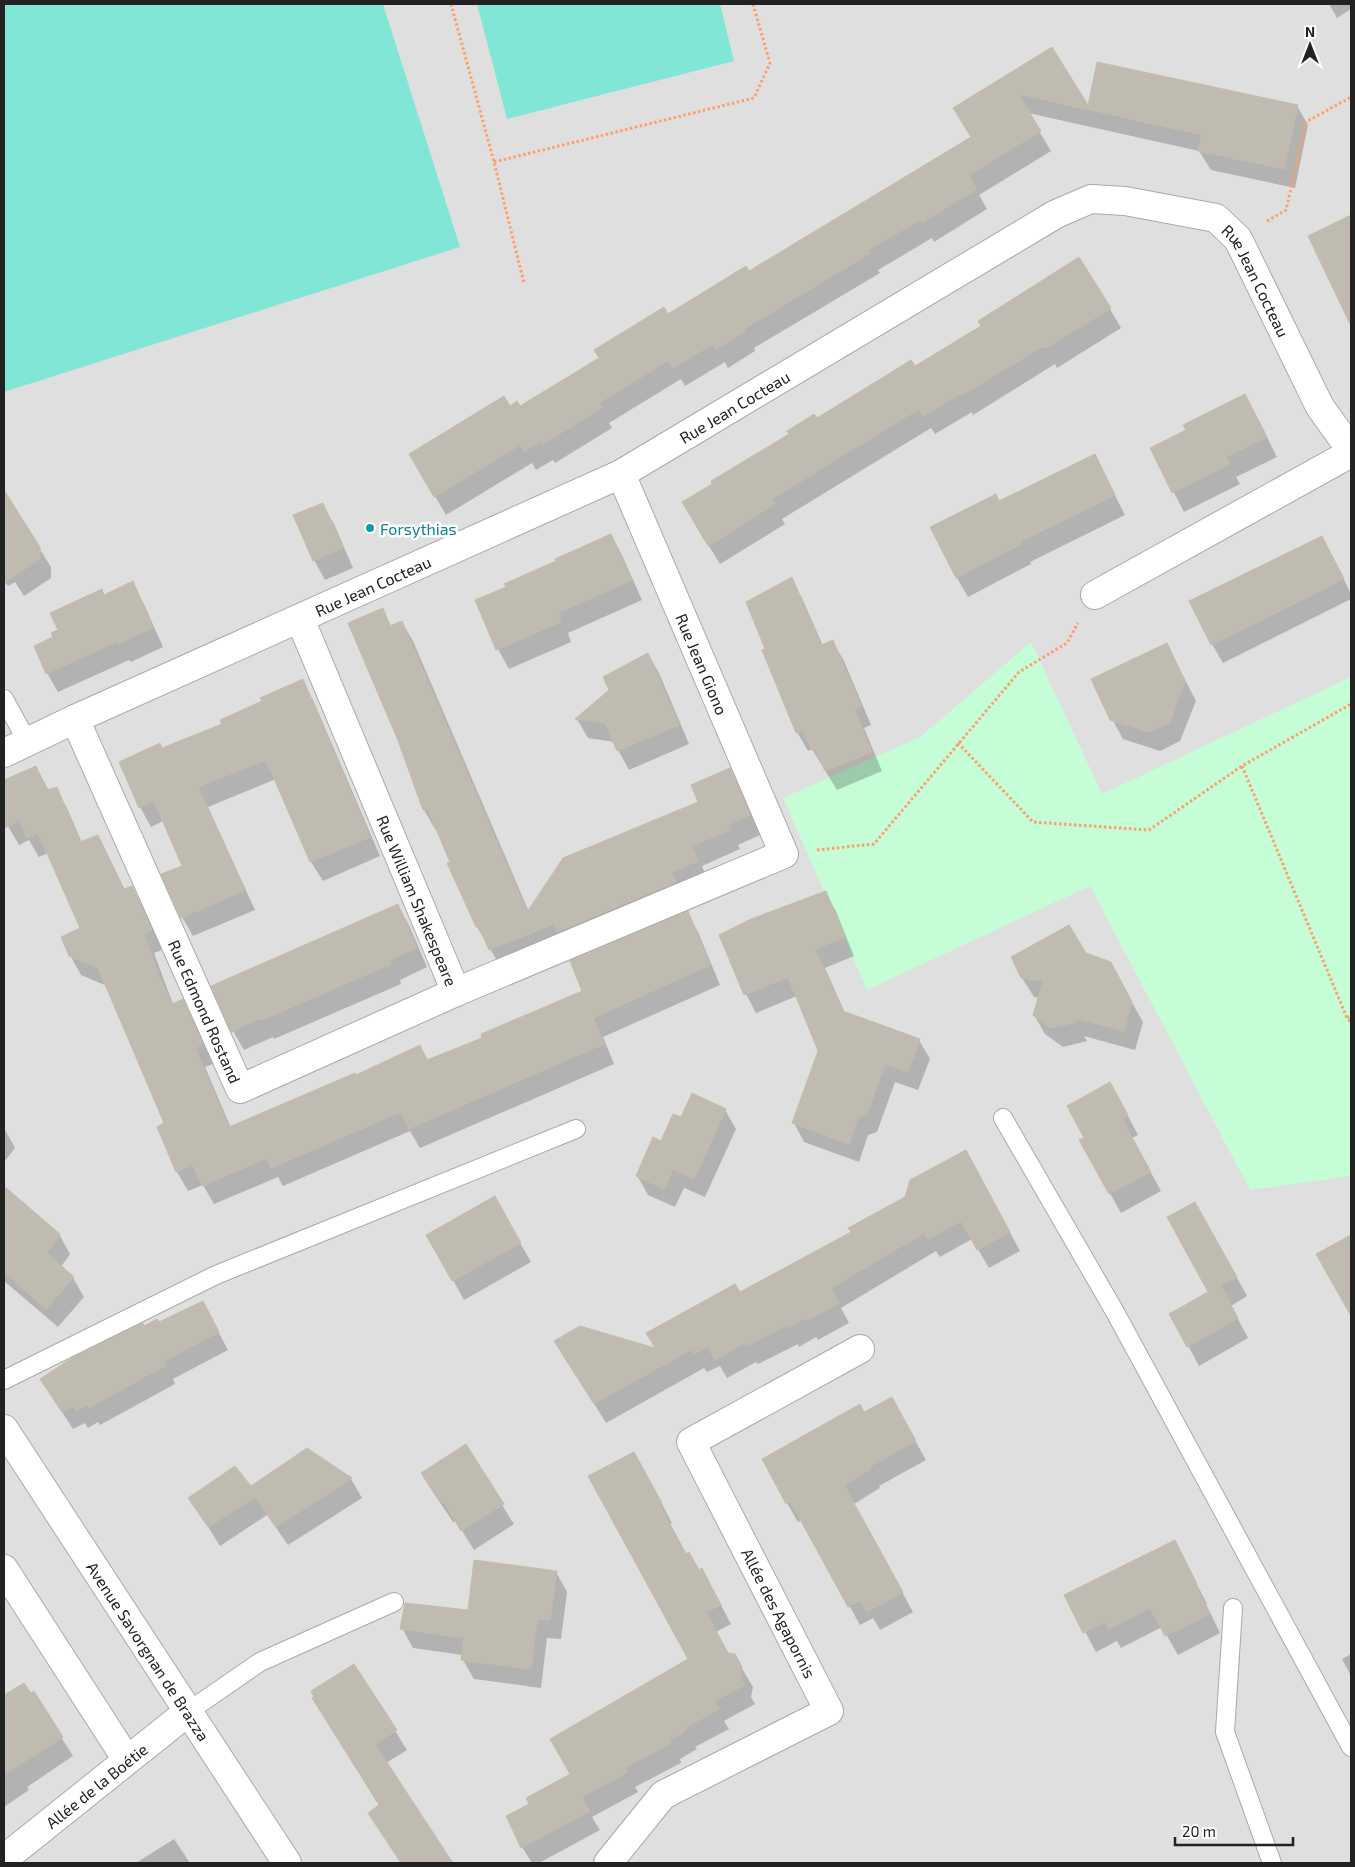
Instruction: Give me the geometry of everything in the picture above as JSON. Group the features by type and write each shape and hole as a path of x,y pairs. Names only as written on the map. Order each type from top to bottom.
{"street":[{"name":"Rue Jean Cocteau","path":"15,747 621,474 1056,214 1091,199 1126,201 1216,218 1238,239 1320,407 1351,450"},
{"path":"1095,594 1351,453"},
{"name":"Rue Jean Giono","path":"621,474 784,854"},
{"name":"Rue William Shakespeare","path":"300,619 456,992 784,854"},
{"name":"Rue Edmond Rostand","path":"75,719 240,1089 456,992"},
{"name":"Allée des Agapornis","path":"608,1863 662,1795 829,1712 691,1442 860,1348"},
{"name":"Avenue Savorgnan de Brazza","path":"6,1437 287,1863"},
{"path":"4,1569 127,1760"},
{"name":"Allée de la Boétie","path":"4,1859 189,1712"}],"lane":[{"path":"4,699 15,747"},
{"path":"1003,1118 1115,1312 1351,1747"},
{"path":"4,1380 216,1275 576,1129"},
{"path":"189,1712 260,1662 394,1602"},
{"path":"1233,1608 1225,1732 1272,1863"}],"path":[{"path":"451,4 524,282"},
{"path":"494,162 754,98 770,63 753,4"},
{"path":"1238,239 1286,210 1306,122 1351,97"},
{"path":"784,854 874,844 1019,672 1067,643 1095,594"},
{"path":"958,743 1033,822 1149,830 1242,766 1351,704"},
{"path":"1242,766 1347,1018 1351,1022"},
{"path":"1347,1018 1351,1014"}],"shaded area":[{"path":"4,4 1351,4 1351,1863 4,1863"},
{"path":"4,4 383,4 460,247 4,392"},
{"path":"477,4 720,4 734,61 507,119"}],"green space":[{"path":"1031,642 1102,794 1351,677 1351,1176 1250,1190 1090,886 867,990 783,798 920,737"}],"building":[{"path":"1052,47 1088,105 1097,62 1298,105 1284,169 1198,151 1202,135 1018,94 1041,131 969,175 977,189 922,223 920,220 868,250 870,253 744,329 745,331 716,349 713,344 673,368 669,360 599,403 602,408 543,444 541,441 524,452 520,445 434,497 409,454 504,396 510,406 517,401 520,406 599,358 594,350 664,307 668,314 746,266 749,271 971,137 953,108"},
{"path":"1351,215 1351,326 1308,236"},
{"path":"1079,257 1111,308 1045,349 1043,346 961,396 960,394 923,416 919,409 772,499 775,504 708,546 682,502 712,484 711,481 789,434 787,431 814,414 817,418 911,360 915,366 981,326 978,321"},
{"path":"1245,394 1267,437 1226,457 1230,464 1172,493 1150,448 1186,430 1183,425"},
{"path":"1095,454 1115,495 1020,542 1021,544 956,578 930,527 996,494 999,501"},
{"path":"4,490 40,547 40,559 4,583"},
{"path":"323,503 343,548 313,561 293,515"},
{"path":"611,534 632,580 558,613 561,622 496,650 475,600 506,587 504,584 556,561 555,559"},
{"path":"1322,536 1344,579 1211,645 1189,601"},
{"path":"792,577 821,645 833,640 861,706 854,709 872,752 825,771 815,749 811,750 803,729 796,733 762,650 765,649 746,602"},
{"path":"133,581 153,628 118,644 118,641 46,674 34,646 53,637 51,633 58,630 50,613 102,589 104,595"},
{"path":"383,608 390,626 402,621 527,912 563,858 698,802 691,785 730,768 750,815 728,825 730,830 692,846 698,861 672,872 676,882 557,932 554,924 489,950 479,926 476,927 447,863 450,862 427,808 423,810 397,738 348,623"},
{"path":"1167,643 1185,681 1170,722 1149,732 1110,720 1091,679"},
{"path":"648,653 679,725 617,751 605,723 575,719 609,690 603,677"},
{"path":"303,679 370,837 310,862 266,760 198,787 245,890 181,918 161,874 182,866 154,801 139,808 119,762 160,743 162,748 222,724 220,720 262,701 260,698"},
{"path":"36,766 47,790 57,787 80,842 98,835 124,889 132,886 152,930 144,934 159,976 172,1004 183,999 203,1044 195,1048 229,1127 355,1073 356,1075 420,1045 427,1060 482,1038 481,1034 582,991 570,961 688,911 710,965 593,1018 604,1044 408,1129 401,1112 271,1168 267,1158 202,1186 193,1165 176,1172 157,1127 164,1123 98,968 69,956 61,937 80,928 38,833 27,838 19,821 4,828 4,780"},
{"path":"826,891 845,937 815,949 843,1011 920,1039 908,1072 885,1064 867,1114 858,1117 849,1144 792,1123 818,1051 788,977 744,995 719,935 751,919"},
{"path":"398,904 417,948 390,960 391,964 231,1032 211,986"},
{"path":"1069,925 1086,953 1111,962 1132,1002 1124,1031 1075,1018 1077,1022 1051,1028 1033,1015 1043,981 1021,978 1011,957"},
{"path":"1110,1082 1128,1115 1122,1119 1151,1172 1109,1194 1079,1140 1084,1138 1067,1106"},
{"path":"692,1093 726,1109 694,1179 673,1169 664,1189 636,1176 653,1137 661,1141 673,1114 681,1117"},
{"path":"966,1150 1010,1232 977,1250 961,1221 928,1239 924,1233 831,1288 839,1303 806,1321 804,1318 787,1328 786,1326 746,1346 744,1343 715,1360 708,1347 694,1354 692,1349 594,1404 554,1341 580,1326 655,1348 646,1333 735,1284 740,1292 851,1232 848,1228 905,1197 910,1180"},
{"path":"4,1186 60,1234 47,1253 74,1277 46,1309 4,1272"},
{"path":"495,1196 521,1243 452,1281 426,1235"},
{"path":"1195,1202 1237,1277 1221,1286 1238,1318 1187,1347 1169,1314 1208,1292 1167,1217"},
{"path":"1351,1235 1351,1316 1316,1254"},
{"path":"203,1301 219,1332 164,1361 166,1365 89,1408 87,1405 76,1411 74,1406 62,1412 40,1379 72,1358 143,1323 144,1326 157,1319 159,1322"},
{"path":"892,1397 916,1441 869,1467 871,1469 844,1485 903,1592 867,1612 861,1600 848,1607 790,1501 786,1504 762,1459 860,1404 864,1412"},
{"path":"466,1444 504,1504 461,1531 444,1502 441,1504 421,1473"},
{"path":"307,1448 352,1478 276,1527 255,1497 208,1527 188,1498 235,1466 251,1486"},
{"path":"634,1452 662,1503 660,1505 686,1554 689,1552 699,1570 702,1568 721,1605 706,1612 728,1653 735,1654 742,1667 740,1676 745,1685 714,1701 719,1709 685,1728 687,1730 670,1740 671,1743 625,1768 628,1772 582,1797 590,1811 521,1848 506,1816 529,1804 526,1798 570,1774 550,1739 688,1659 588,1476"},
{"path":"1175,1540 1210,1614 1165,1636 1150,1608 1109,1629 1105,1622 1083,1633 1064,1595"},
{"path":"474,1560 557,1571 550,1620 537,1619 531,1669 461,1660 464,1638 400,1629 405,1603 468,1610"},
{"path":"354,1664 397,1730 375,1744 453,1863 401,1863 368,1813 379,1805 312,1698 314,1697 311,1691"},
{"path":"24,1683 31,1693 34,1691 63,1737 4,1775 4,1695"}],"place":[{"name":"Forsythias","path":"370,528"}]}
